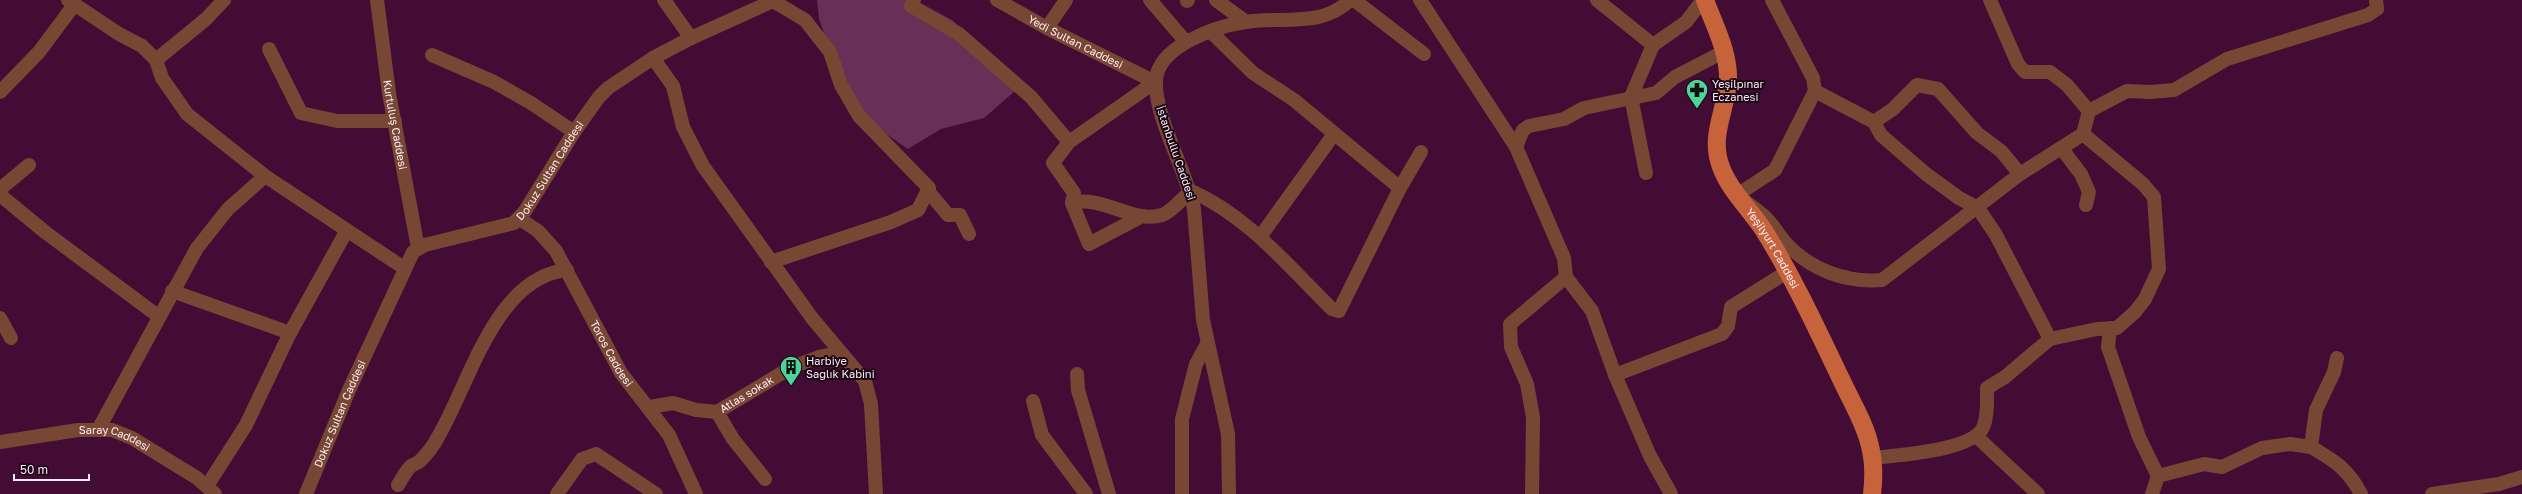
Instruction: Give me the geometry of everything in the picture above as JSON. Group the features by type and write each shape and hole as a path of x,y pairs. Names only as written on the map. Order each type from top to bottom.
{"main road":[{"name":"Yeşilyurt Caddesi","path":"1704,0 1725,51 1728,81 1717,127 1716,146 1722,168 1737,195 1762,228 1787,272 1858,414 1870,445 1872,458 1872,494"}],"street":[{"path":"156,60 206,19 224,0"},
{"name":"Kurtuluş Caddesi","path":"377,0 384,62 418,248"},
{"path":"664,0 691,38"},
{"path":"914,0 911,6 959,34 1031,97 1069,142"},
{"name":"Yedi Sultan Caddesi","path":"997,0 1046,28 1156,82"},
{"path":"1046,28 1066,0"},
{"path":"1150,0 1186,42"},
{"path":"1216,0 1246,22"},
{"name":"İstanbullu Caddesi","path":"1229,494 1228,434 1207,344 1201,301 1198,239 1191,191 1166,125 1156,82 1160,64 1186,42 1211,32 1246,22 1321,17 1335,12 1350,0"},
{"path":"1354,0 1424,54"},
{"path":"1420,0 1516,147 1564,258 1566,277 1592,311 1615,375 1650,456 1671,494"},
{"path":"1597,0 1653,45"},
{"path":"1646,173 1631,97 1653,45 1686,22 1704,0"},
{"path":"1772,0 1790,38 1814,78 1815,91 1776,170 1737,195 1765,216 1786,243 1817,268 1838,276 1867,281 1882,280 1978,208 2020,174 2083,134 2089,110 2127,91 2150,92 2174,90 2227,59 2368,16 2378,9 2376,0"},
{"path":"1990,0 2018,64 2025,72 2050,72 2067,85 2089,110"},
{"path":"774,1 804,20 830,52 841,85 859,116 929,188 928,191 948,214 960,215 969,234"},
{"name":"Dokuz Sultan Caddesi","path":"306,494 404,268 418,248 507,226 520,218 574,132 599,97 608,88 653,58 691,38 774,1"},
{"path":"0,92 39,52 71,3 142,46 156,60 162,78 187,114 266,176 404,268"},
{"path":"1613,3 1623,21"},
{"path":"1211,32 1253,73 1294,100 1400,188"},
{"path":"269,49 301,112 337,121 395,122"},
{"path":"1516,147 1523,130 1530,126 1564,119 1584,108 1656,93 1675,77 1725,51"},
{"path":"432,55 494,82 531,103 574,132"},
{"path":"653,58 673,86 683,127 703,166 771,262 840,353 851,362 865,381 872,404 876,494"},
{"path":"1142,216 1089,244 1072,203 1074,193 1053,163 1069,142 1156,82"},
{"path":"1874,122 1893,109 1917,85 1938,89 1977,133 2001,152 2020,174"},
{"path":"1815,91 1874,122 1881,135 1926,174 1959,198 1978,208 1996,235 2050,338"},
{"path":"1260,237 1334,134"},
{"path":"1872,458 1936,451 1976,436 1984,426 1987,388 2005,377 2050,338 2117,328 2135,312 2145,299 2159,269 2157,210 2154,197 2143,184 2083,134"},
{"path":"2062,148 2081,174 2089,192 2086,205"},
{"path":"1072,203 1084,200 1142,216 1163,215 1191,191 1223,206 1260,237 1332,309 1339,310 1400,188 1421,152"},
{"path":"0,188 29,165"},
{"path":"99,428 158,316 197,248 228,209 266,176"},
{"path":"771,262 891,222 918,210 928,191"},
{"path":"0,195 45,232 158,316"},
{"name":"Toros Caddesi","path":"520,218 549,242 567,270 621,373 650,407 678,452 696,494"},
{"path":"211,490 246,425 290,333 347,230"},
{"path":"398,485 410,466 419,462 438,437 479,354 511,299 535,278 551,271 567,270"},
{"path":"1615,375 1722,334 1728,326 1731,307 1787,272"},
{"path":"1532,494 1533,417 1527,384 1511,347 1510,324 1566,277"},
{"path":"172,291 290,333"},
{"path":"0,318 11,338"},
{"path":"2110,328 2108,347 2139,437 2158,476 2152,494"},
{"path":"1182,494 1182,419 1196,364 1207,344"},
{"name":"Atlas sokak","path":"650,407 673,403 696,410 717,412 792,367 819,357 840,353"},
{"path":"2311,447 2316,410 2334,372 2337,358"},
{"path":"1077,374 1078,390 1109,494"},
{"path":"1033,401 1042,435 1086,494"},
{"path":"717,412 733,440 765,479"},
{"name":"Saray Caddesi","path":"0,442 58,432 99,428 121,432 211,490"},
{"path":"1976,436 2038,494"},
{"path":"2158,476 2204,464 2222,467 2262,448 2290,444 2311,447 2340,465 2351,476 2361,494"},
{"path":"557,494 582,459 596,454 656,494"},
{"path":"2432,494 2499,484 2522,477"}],"shaded area":[{"path":"817,0 915,0 952,20 1022,85 984,118 941,129 908,149 865,119 838,71 819,19"}],"place":[{"name":"Yeşilpınar Eczanesi","path":"1697,110"},
{"name":"Harbiye Sağlık Kabini","path":"791,386"}]}
